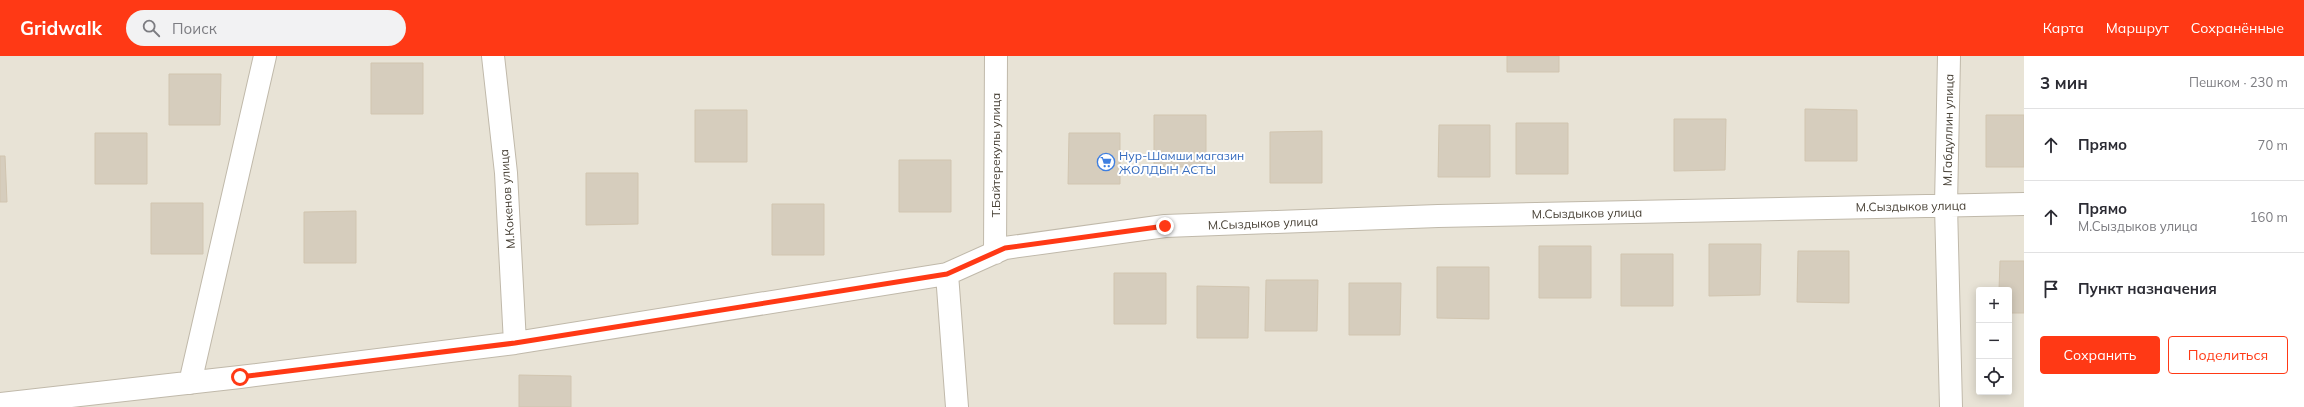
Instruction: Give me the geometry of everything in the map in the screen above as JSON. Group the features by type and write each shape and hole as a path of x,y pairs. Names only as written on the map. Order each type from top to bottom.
{"street":[{"path":"190,383 265,56"},
{"name":"М.Кокенов улица","path":"493,56 506,173 515,343"},
{"name":"Т.Байтерекулы улица","path":"995,253 996,56"},
{"name":"М.Габдуллин улица","path":"1949,56 1946,205 1951,407"},
{"name":"М.Сыздыков улица","path":"0,404 22,404 515,343 947,274 1005,248 1165,226 1438,216 2024,204"},
{"path":"947,274 957,407"}],"shaded area":[{"path":"0,56 2024,56 2024,407 0,407"}],"building":[{"path":"1507,56 1559,56 1559,72 1507,72"},
{"path":"371,63 423,63 423,114 371,114"},
{"path":"169,74 221,74 220,125 169,125"},
{"path":"1805,109 1857,110 1857,161 1805,161"},
{"path":"695,110 747,110 747,162 695,162"},
{"path":"1154,115 1206,115 1206,167 1154,167"},
{"path":"1986,115 2024,115 2024,167 1986,167"},
{"path":"1674,119 1726,119 1725,170 1674,171"},
{"path":"1516,123 1568,123 1568,174 1516,174"},
{"path":"1439,125 1490,125 1490,177 1438,177"},
{"path":"1322,131 1322,183 1270,183 1270,132"},
{"path":"95,133 147,133 147,184 95,184"},
{"path":"1069,133 1120,133 1120,184 1068,184"},
{"path":"0,156 5,156 7,202 0,202"},
{"path":"899,160 951,160 951,212 899,212"},
{"path":"586,173 638,173 638,224 586,225"},
{"path":"151,203 203,203 203,254 151,254"},
{"path":"772,204 824,204 824,255 772,255"},
{"path":"356,211 356,263 304,263 304,212"},
{"path":"1709,244 1761,244 1760,295 1709,296"},
{"path":"1539,246 1591,246 1591,298 1539,298"},
{"path":"1798,251 1849,251 1849,303 1797,302"},
{"path":"1621,254 1673,254 1673,306 1621,306"},
{"path":"2000,261 2024,261 2024,313 2012,313 2012,287 1999,287"},
{"path":"1437,267 1489,267 1489,319 1437,318"},
{"path":"1114,273 1166,273 1166,324 1114,324"},
{"path":"1266,280 1318,280 1317,331 1265,331"},
{"path":"1349,283 1401,283 1400,335 1349,335"},
{"path":"1197,286 1249,287 1248,338 1197,338"},
{"path":"519,375 571,376 571,407 519,407"}],"place":[{"name":"Нур-Шамши магазин ЖОЛДЫН АСТЫ","path":"1106,162"}],"route":[{"path":"240,377 515,343 947,274 1005,248 1165,226"}]}
